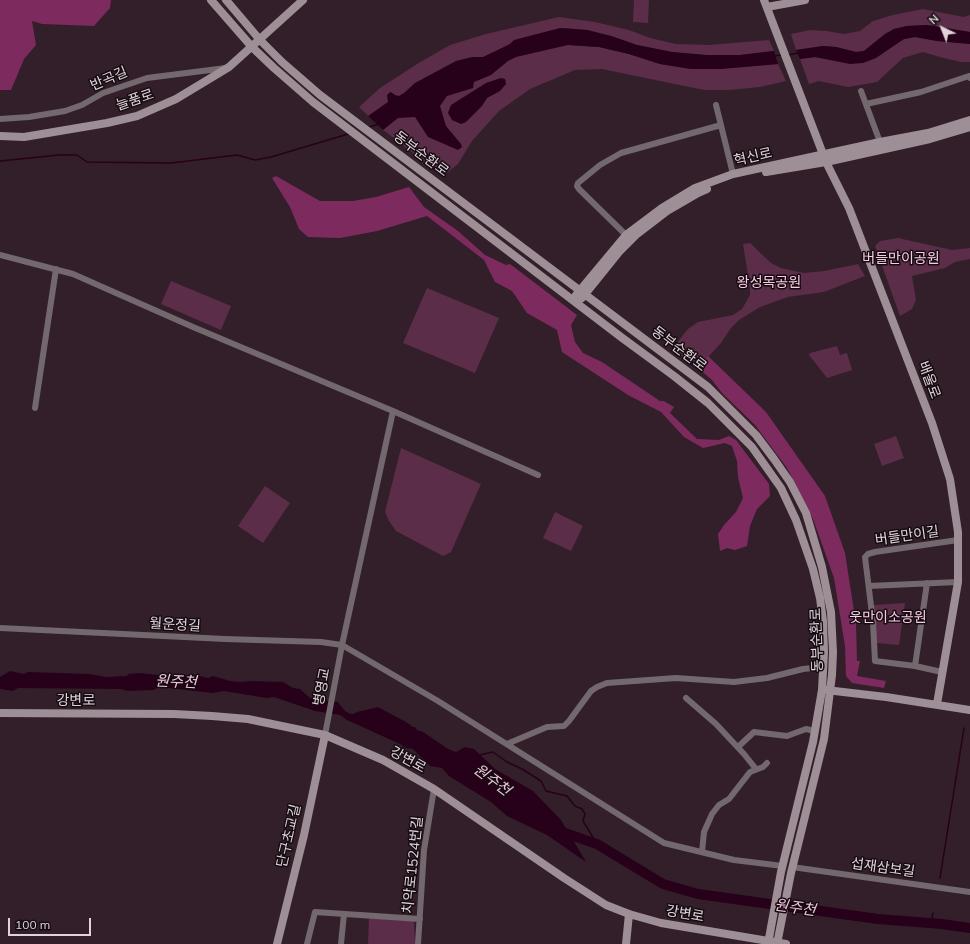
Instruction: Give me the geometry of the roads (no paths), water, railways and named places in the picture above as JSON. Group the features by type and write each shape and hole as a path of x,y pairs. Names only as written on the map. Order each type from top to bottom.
{"street":[{"name":"동부순환로","path":"211,0 252,47 291,84 313,102 708,403 752,447 781,488 796,520 813,569 820,598 823,621 823,667 822,690 815,731 782,869 773,941"},
{"name":"동부순환로","path":"226,0 260,40 320,95 708,387 756,436 781,468 806,513 822,567 828,597 832,635 832,675 824,739 773,941"},
{"name":"늘품로","path":"0,136 24,137 107,123 137,116 176,99 229,67 303,0"},
{"path":"765,3 805,0"},
{"name":"배울로","path":"765,3 824,158 849,208 932,423 950,478 958,540 958,582 937,704"},
{"name":"반곡길","path":"0,119 29,117 65,111 109,90 147,78 229,67"},
{"path":"866,104 921,92 969,76 970,78"},
{"path":"861,91 880,142"},
{"path":"716,105 733,176"},
{"name":"혁신로","path":"824,158 880,142 928,133 970,120"},
{"path":"626,235 579,189 577,186 578,183 600,165 621,153 721,125"},
{"name":"혁신로","path":"582,293 626,235 672,201 695,188 733,176 930,139 970,127"},
{"name":"혁신로","path":"582,293 619,252 642,230 667,211 698,193 733,176"},
{"path":"0,254 73,274 200,330 393,411 538,475"},
{"path":"35,408 56,269"},
{"path":"575,302 582,293"},
{"path":"393,411 342,645 438,701 664,843 734,860 792,870"},
{"name":"버들만이길","path":"942,672 915,666 875,661 869,586 865,557 868,554 958,540"},
{"path":"869,586 958,582"},
{"path":"915,666 927,583"},
{"name":"월운정길","path":"0,628 321,642 342,645"},
{"name":"병영교","path":"326,731 342,645"},
{"path":"507,744 547,728 564,726 591,691 607,683 676,678 734,682 767,678 803,669 823,667"},
{"path":"822,690 937,704 970,710"},
{"path":"686,698 716,724 756,769"},
{"name":"강변로","path":"0,713 174,714 212,716 248,719 326,731 383,760 434,789 606,905 629,914 661,923 786,944"},
{"path":"738,747 754,732 787,736 806,729 815,731"},
{"name":"단구초교길","path":"277,944 304,835 326,731"},
{"path":"702,852 704,832 712,814 719,805 729,799 750,772 763,767 767,762"},
{"name":"치악로1524번길","path":"418,944 424,850 434,789"},
{"name":"섭재삼보길","path":"792,870 970,892"},
{"path":"307,944 315,912 420,919"},
{"path":"341,944 344,914"},
{"path":"626,944 629,914"}],"water":[{"path":"927,25 970,32 970,44 915,37 904,39 876,58 863,63 850,64 815,57 800,59 796,50 823,46 836,47 856,52 864,51 885,34 894,29 907,26"},
{"path":"560,28 587,30 637,45 672,52 706,55 740,55 774,51 778,64 720,69 691,69 660,64 629,54 599,47 568,45 516,57 508,61 491,75 474,82 473,88 447,96 440,106 446,126 461,144 462,147 458,150 428,137 415,117 398,118 383,130 368,116 388,102 387,95 389,93 391,92 399,96 415,83 456,61 472,57 483,57 510,44 514,40"},
{"path":"501,78 505,79 506,84 500,91 487,98 482,106 466,122 461,124 452,120 448,113 451,105 486,83"},
{"path":"10,671 24,674 28,672 90,674 106,677 127,676 128,674 139,673 179,677 183,675 195,675 208,678 213,676 230,681 241,682 283,682 293,688 300,689 310,698 338,702 348,713 353,714 378,707 415,727 417,730 423,732 448,749 456,752 465,747 474,749 495,769 533,791 561,820 586,862 547,835 507,816 491,802 449,776 442,768 430,766 413,749 406,748 347,720 340,715 315,711 274,697 267,698 224,691 212,693 160,687 153,690 128,691 121,689 18,688 13,691 0,689 0,677"}],"waterway":[{"path":"788,55 798,53"},
{"path":"774,56 782,55"},
{"path":"369,127 379,124"},
{"path":"0,161 59,155 77,155 87,162 171,163 237,155 255,160 271,157 348,134"},
{"path":"940,878 964,728"},
{"path":"479,755 493,752 507,762 522,769 541,781 546,791 567,796 575,806 582,809 585,814 583,821 597,844"},
{"name":"원주천","path":"559,831 597,844 663,884 698,894 878,919 942,924 970,928"},
{"path":"931,923 933,913"}],"park label":[{"name":"버들만이공원","path":"901,259"},
{"name":"왕성목공원","path":"769,283"},
{"name":"웃만이소공원","path":"888,618"}]}
